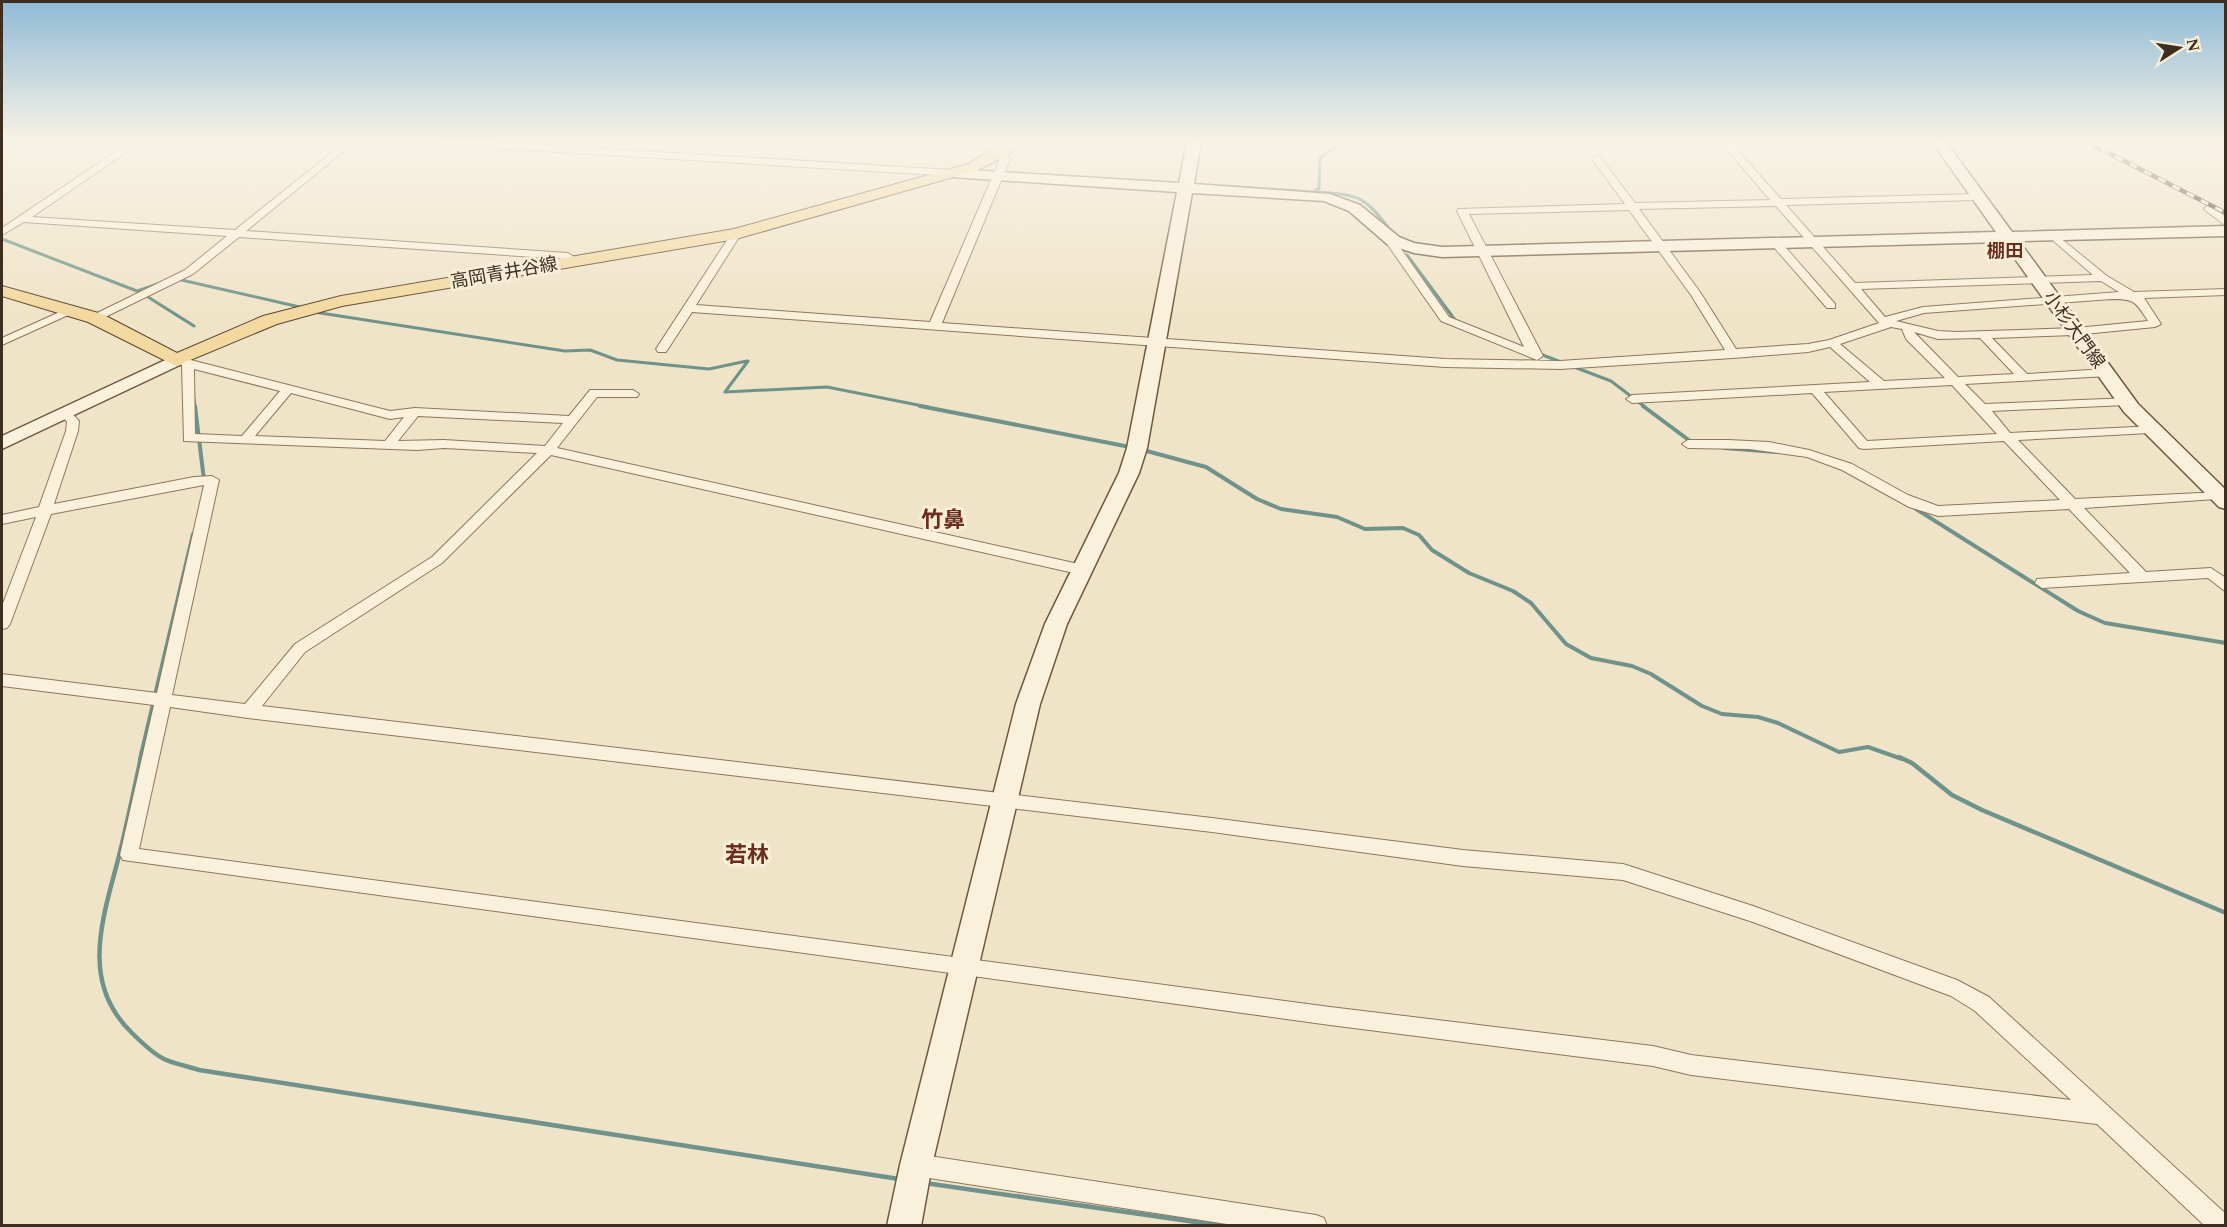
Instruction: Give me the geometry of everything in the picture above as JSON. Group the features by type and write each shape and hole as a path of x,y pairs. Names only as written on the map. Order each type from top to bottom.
{"main road":[{"name":"高岡青井谷線","path":"182,362 270,320 341,301 736,234 859,199"},
{"path":"2,291 73,309 182,362"}],"street":[{"path":"2,232 51,199"},
{"path":"95,318 189,272 279,199"},
{"path":"934,327 987,199"},
{"path":"904,1226 916,1165 966,967 1028,704 1043,657 1129,473 1137,448 1183,199"},
{"path":"1335,199 1343,201 1365,214 1388,238 1445,319 1560,365"},
{"path":"1627,199 1721,332 1733,354"},
{"path":"1777,199 1885,323 1938,335 2074,332 2155,324 2148,310 2134,296 2103,278 2053,235"},
{"path":"1534,354 1462,211 1928,199"},
{"name":"小杉大門線","path":"1979,199 2126,401 2150,429 2221,499"},
{"path":"2210,208 2226,223"},
{"path":"22,219 568,256 575,261"},
{"path":"1388,238 1423,249 1482,252 2226,231"},
{"path":"662,349 736,234"},
{"path":"1776,243 1831,306"},
{"path":"1851,286 2103,278"},
{"path":"690,308 1445,363 1560,365 1733,354 1832,343 1923,310 2226,292"},
{"path":"2,342 73,309"},
{"path":"1907,328 1910,337 1982,408 2007,437 2143,577"},
{"path":"1983,334 2023,377"},
{"path":"1832,343 1881,385"},
{"path":"182,362 189,438 548,450 1083,570"},
{"path":"2,444 182,362 390,415 415,412 572,420"},
{"path":"1632,399 2105,373"},
{"path":"1814,388 1864,445 2150,429"},
{"path":"246,439 288,389"},
{"path":"248,712 300,648 436,560 548,450 594,393 633,394"},
{"path":"1982,408 2126,401"},
{"path":"390,443 415,412"},
{"path":"2,624 45,511 72,431 73,421 66,413"},
{"path":"1688,444 1794,450 1847,467 1924,509 1938,511 2221,499"},
{"path":"2,519 194,481 212,480 161,701 129,855 1490,1037 1653,1056 1691,1065 2100,1114"},
{"path":"2043,583 2218,573 2226,587"},
{"path":"2,680 248,712 1006,800 1463,858 1623,872 1753,914 1957,988 1982,1004 2222,1226"},
{"path":"916,1165 1316,1226"}],"waterway":[{"path":"1359,199 1373,209 1390,230"},
{"path":"2,239 137,291 158,284"},
{"path":"1407,255 1455,320"},
{"path":"177,279 304,308"},
{"path":"148,297 194,326"},
{"path":"314,312 565,351 590,350 617,360 709,369 747,361"},
{"path":"1540,354 1561,362"},
{"path":"748,361 725,392 827,387 928,407"},
{"path":"1574,367 1611,381 1645,407"},
{"path":"194,398 195,407"},
{"path":"195,406 204,480"},
{"path":"920,406 1130,447"},
{"path":"1643,406 1690,441"},
{"path":"1724,448 1776,452"},
{"path":"1143,450 1206,467 1257,499 1281,509 1337,517 1365,529 1403,528 1419,535 1432,550 1469,573 1513,591 1531,603 1566,644 1591,658 1632,666 1651,674 1702,706 1722,714 1758,717 1778,723 1839,752 1868,747 1902,759"},
{"path":"1913,507 2078,611 2105,623 2226,643"},
{"path":"140,759 193,534"},
{"path":"141,757 102,926 100,971 105,993 116,1013 135,1036 160,1057 199,1070 899,1179"},
{"path":"1899,757 1912,763 1952,795 1982,810 2226,913"},
{"path":"925,1183 1223,1226"}],"railway":[{"path":"2199,199 2226,213"}],"district":[{"name":"棚田","path":"2005,251"},
{"name":"竹鼻","path":"943,520"},
{"name":"若林","path":"747,855"}]}
